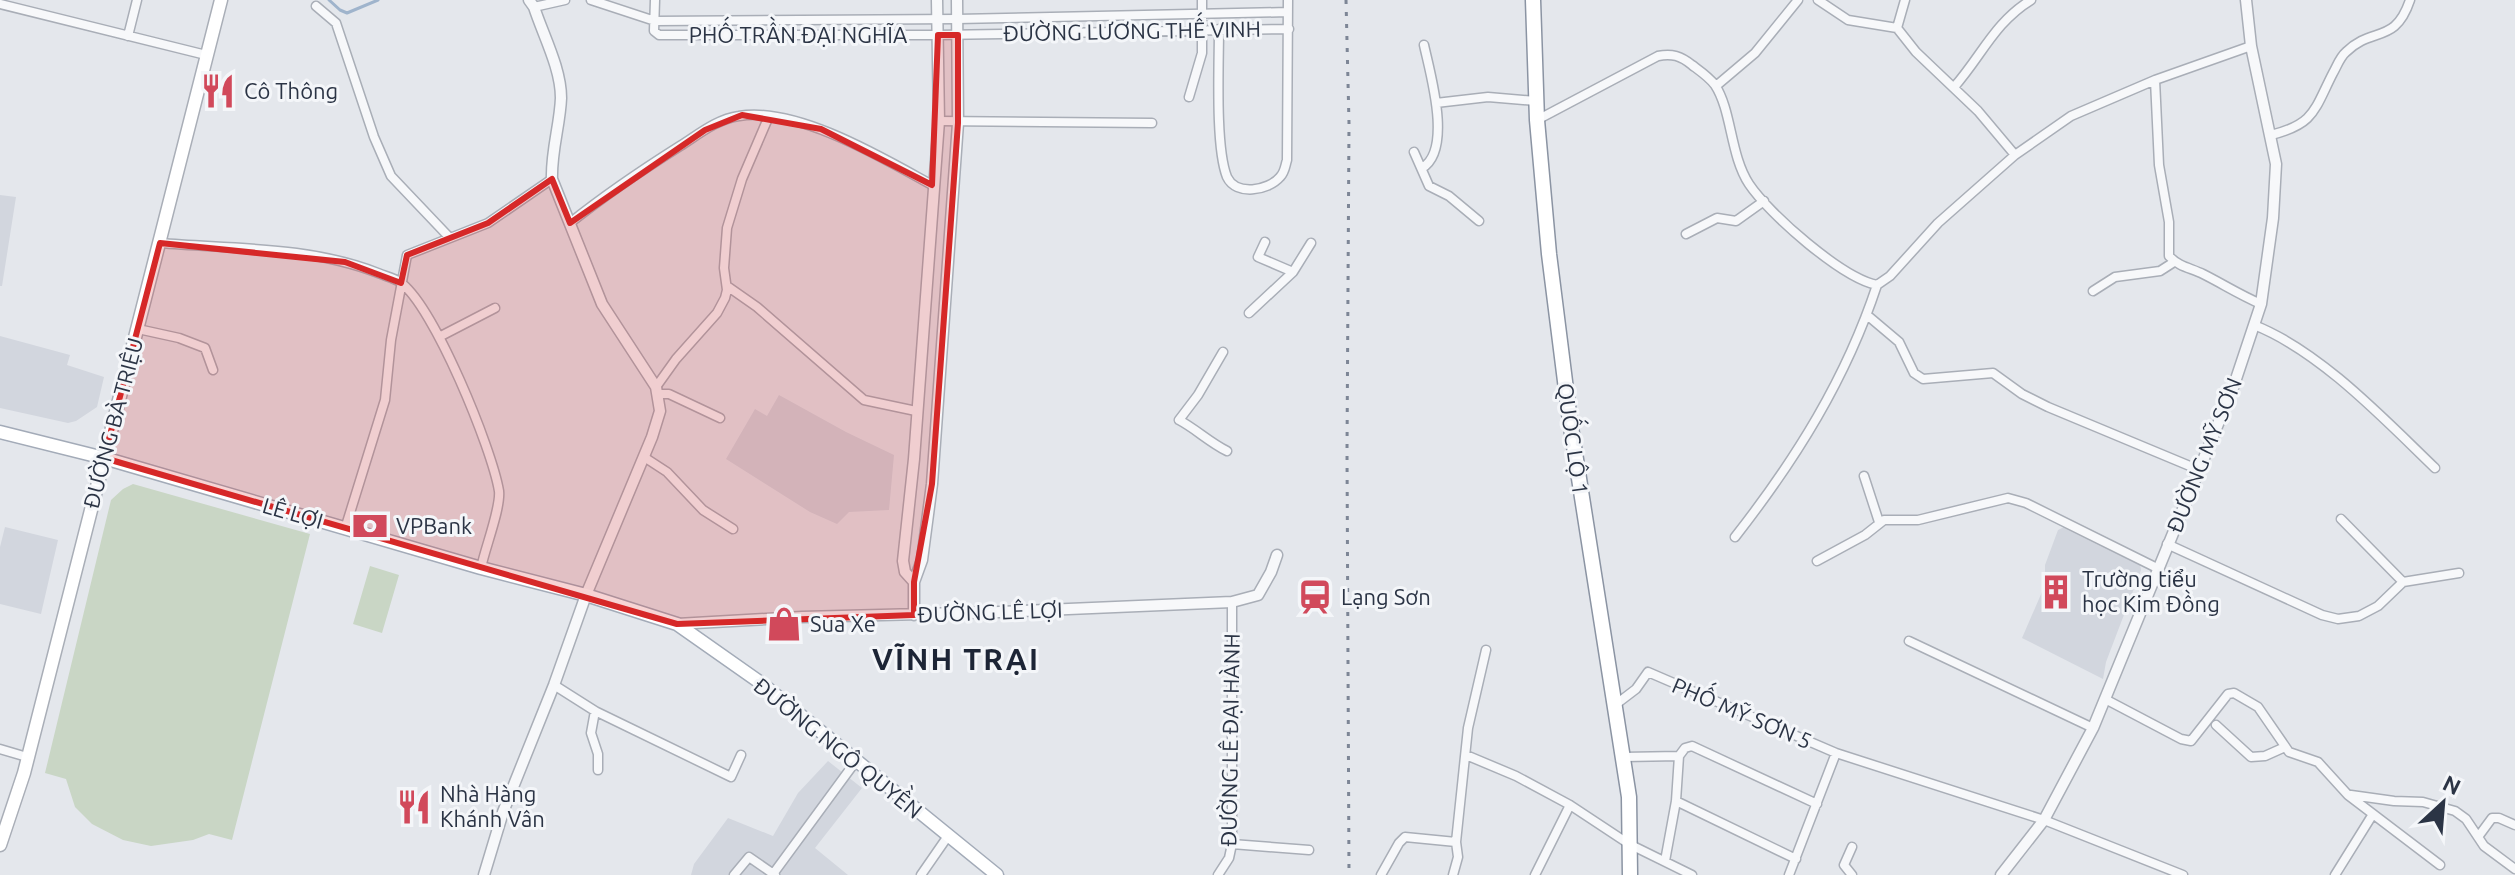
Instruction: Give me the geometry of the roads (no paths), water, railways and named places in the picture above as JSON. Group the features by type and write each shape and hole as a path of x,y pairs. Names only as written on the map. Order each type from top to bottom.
{"highway":[{"name":"QUỐC LỘ 1","path":"1533,0 1537,120 1560,351 1624,757 1629,797 1630,875"}],"main road":[{"name":"ĐƯỜNG BÀ TRIỆU","path":"0,844 27,757 221,0"},
{"name":"LÊ LỢI","path":"0,432 104,458 481,568 586,595 677,624"},
{"name":"ĐƯỜNG NGÔ QUYỀN","path":"677,624 761,683 997,875"}],"street":[{"path":"128,36 137,0"},
{"path":"484,875 503,812 586,595 658,421 660,401 657,391 602,304 552,179 560,83 537,3 565,0"},
{"name":"PHỐ TRẦN ĐẠI NGHĨA","path":"591,0 655,21 937,19"},
{"path":"655,0 655,21"},
{"path":"914,582 905,572 903,561 939,121 937,0"},
{"path":"914,615 914,582 922,560 932,484 958,123 957,0"},
{"path":"1189,97 1202,53 1202,0"},
{"name":"ĐƯỜNG LƯƠNG THẾ VINH","path":"938,35 1289,29 1288,0"},
{"path":"1716,86 1755,53 1798,0"},
{"path":"1818,0 1848,20 1897,28 1916,52 1955,86 2015,155"},
{"path":"1897,28 1905,0"},
{"path":"1955,86 2005,19 2031,0"},
{"name":"ĐƯỜNG MỸ SƠN","path":"2001,875 2044,820 2093,728 2234,385 2261,304 2276,190 2276,164 2251,46 2246,0"},
{"path":"2271,135 2292,130 2305,122 2318,105 2341,57 2352,46 2397,26 2410,0"},
{"path":"0,4 206,55"},
{"path":"316,6 336,23 369,123 391,176 449,237"},
{"name":"ĐƯỜNG LƯƠNG THẾ VINH","path":"937,19 1288,12"},
{"path":"1048,15 1049,32"},
{"name":"PHỐ TRẦN ĐẠI NGHĨA","path":"655,21 654,31 659,35 938,35"},
{"path":"1219,29 1221,157 1228,179 1239,189 1254,189 1278,180 1287,160 1289,29"},
{"path":"1422,168 1429,163 1436,141 1436,103 1424,45"},
{"path":"1735,537 1801,447 1837,386 1877,285 1890,276 1938,223 2015,155 2071,116 2155,80 2251,46"},
{"path":"1537,120 1620,75 1668,54 1686,60 1716,86 1749,185 1834,265 1877,285"},
{"path":"2155,80 2159,165 2169,222 2167,251 2174,262 2261,304"},
{"path":"1436,103 1488,97 1536,101"},
{"path":"570,223 652,164 725,119 742,115 769,116 821,129 932,185"},
{"path":"657,391 676,359 717,313 725,298 724,256 731,209 769,116"},
{"path":"939,121 1152,123"},
{"path":"1414,152 1429,186 1449,196 1479,221"},
{"path":"345,529 385,400 407,255 488,223 552,179"},
{"path":"931,198 951,200"},
{"path":"1686,234 1717,218 1736,221 1764,201"},
{"path":"1265,242 1258,257 1293,272"},
{"path":"160,243 245,247 345,262 401,283 430,318 439,337 481,436 499,493 481,568"},
{"path":"1249,313 1293,272 1311,243"},
{"path":"2093,291 2115,277 2160,271 2174,262"},
{"path":"727,286 757,307 864,400 916,411"},
{"path":"439,337 495,308"},
{"path":"1867,315 1899,342 1914,373 1923,379 1993,373 2022,394 2048,407 2197,469"},
{"path":"2254,325 2275,333 2304,352 2435,468"},
{"path":"138,329 179,338 205,348 213,370"},
{"path":"1223,352 1179,420 1207,441 1227,451"},
{"path":"919,364 940,365"},
{"path":"657,391 720,418"},
{"path":"644,457 667,472 703,510 733,529"},
{"path":"1864,476 1879,522"},
{"path":"911,483 932,484"},
{"path":"1817,561 1865,535 1879,522 1918,520 2008,498 2026,503 2157,568"},
{"path":"2341,519 2403,582"},
{"path":"2167,544 2331,618 2367,613 2403,582 2459,573"},
{"name":"ĐƯỜNG LÊ LỢI","path":"677,624 1232,602 1258,595 1277,555"},
{"name":"ĐƯỜNG LÊ ĐẠI HÀNH","path":"1218,875 1229,858 1232,844 1232,602"},
{"path":"1909,641 2093,728"},
{"path":"1453,875 1458,857 1456,842 1468,728 1486,650"},
{"name":"PHỐ MỸ SƠN 5","path":"1615,705 1636,689 1648,672 1836,753"},
{"path":"554,685 595,711 731,777 741,755"},
{"path":"2105,699 2181,739 2191,741 2225,697 2234,693 2258,707 2285,747 2296,756 2318,762 2348,795 2440,865"},
{"path":"595,711 591,733 598,754 598,770"},
{"path":"2216,725 2251,757 2265,756 2285,747"},
{"path":"1665,861 1676,801 1679,756 1685,748 1692,746 1817,804"},
{"path":"0,749 27,757"},
{"path":"1789,875 1836,753 2044,820 2183,875"},
{"path":"1466,755 1516,776 1570,805 1629,844 1689,874"},
{"path":"1624,757 1679,756"},
{"path":"734,875 749,857 774,875 856,761"},
{"path":"2348,795 2423,802 2461,814 2484,846 2515,869"},
{"path":"1676,801 1796,859"},
{"path":"1535,875 1570,805"},
{"path":"2335,875 2373,814"},
{"path":"2478,837 2492,818 2515,825"},
{"path":"921,875 948,836"},
{"path":"1381,875 1405,837 1456,842"},
{"path":"1232,844 1309,850"},
{"path":"1852,847 1844,865 1852,875"}],"waterway":[{"path":"329,0 347,13 378,0"}],"railway":[{"path":"1346,0 1349,123 1349,875"}],"place":[{"name":"Cô Thông","path":"218,91"},
{"name":"VPBank","path":"370,526"},
{"name":"Trường tiểu học Kim Đồng","path":"2056,592"},
{"name":"Lạng Sơn","path":"1315,597"},
{"name":"Sua Xe","path":"784,624"},
{"name":"Nhà Hàng Khánh Vân","path":"414,807"}],"district":[{"name":"VĨNH TRẠI","path":"956,660"}]}
